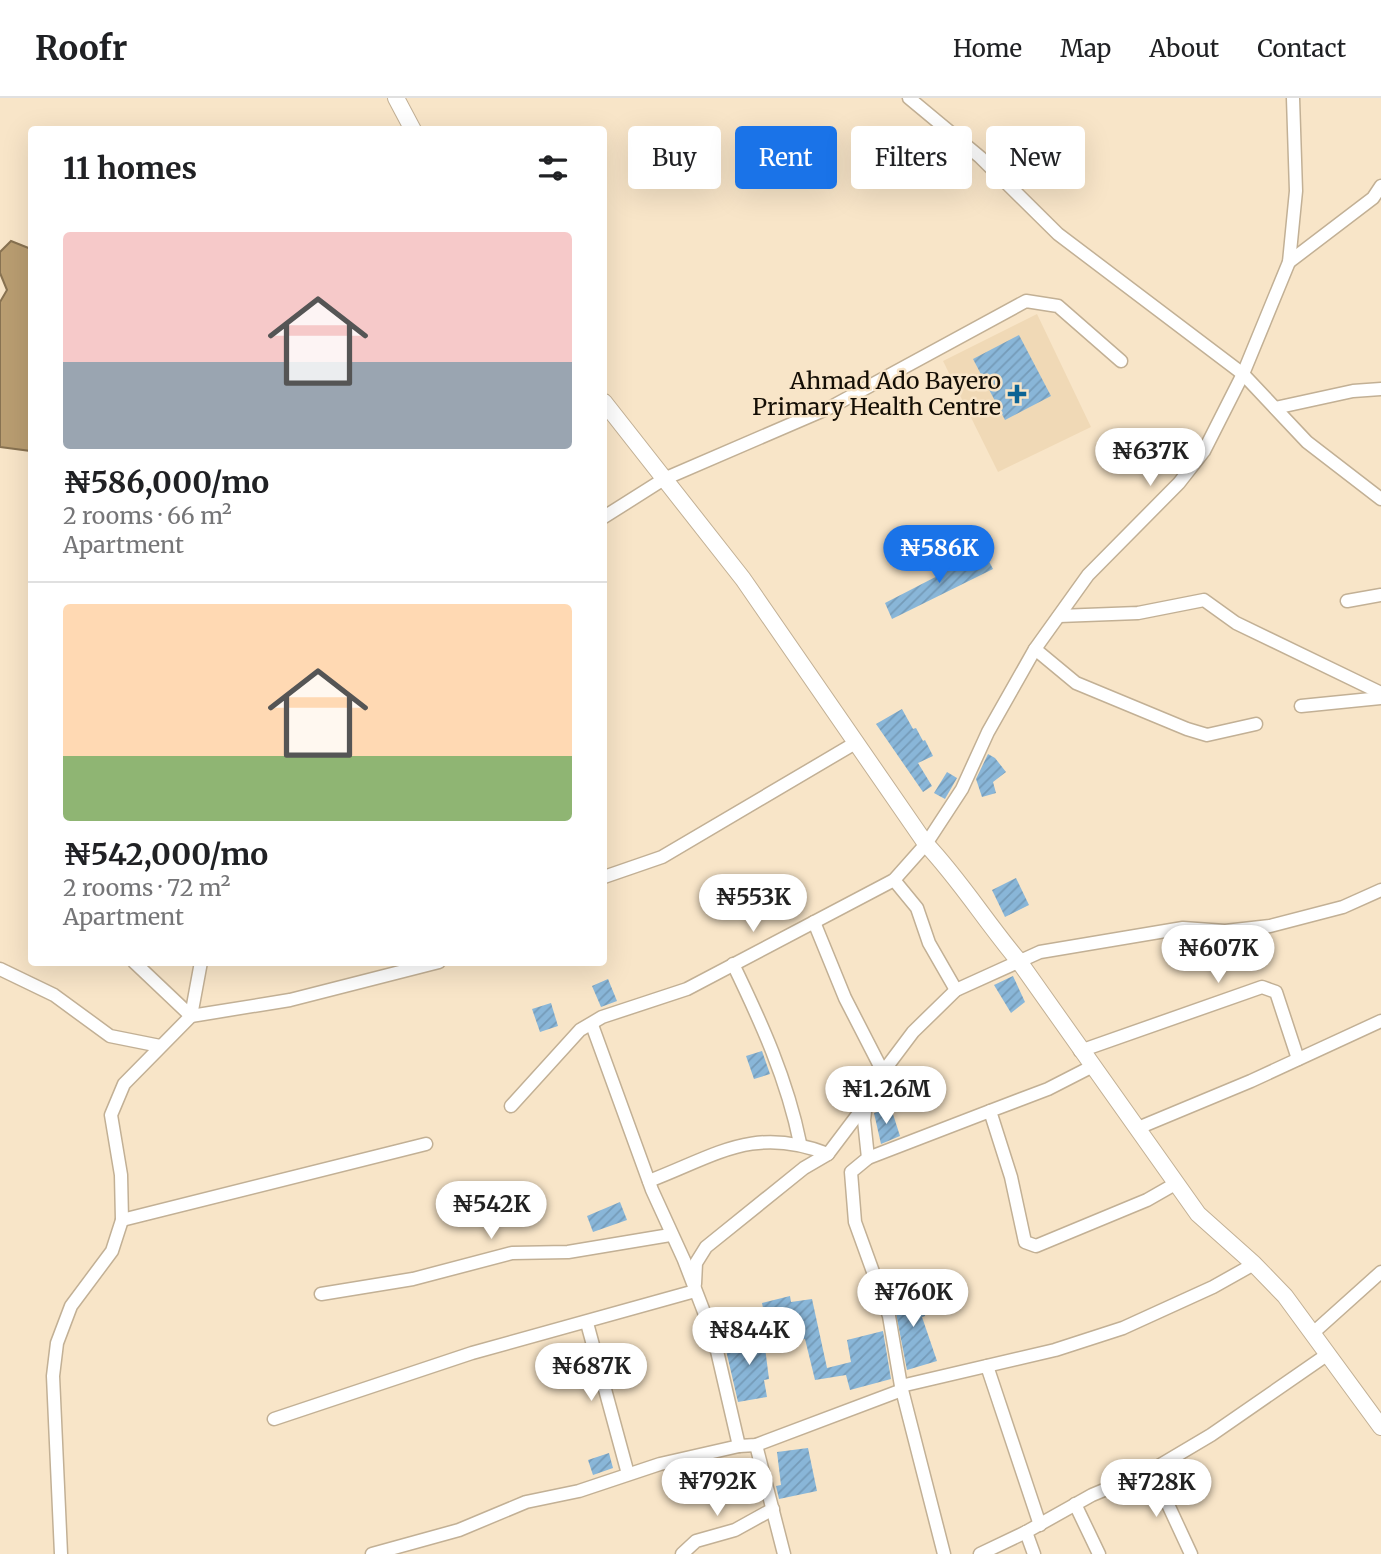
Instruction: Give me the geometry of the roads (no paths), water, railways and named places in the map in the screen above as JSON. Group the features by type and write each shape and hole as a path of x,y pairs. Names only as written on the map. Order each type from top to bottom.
{"street":[{"path":"396,98 411,126"},
{"path":"908,98 980,157 1058,234 1243,374 1307,442 1381,499"},
{"path":"511,1106 580,1030 592,1026 602,1017 687,989 894,880 926,844 962,789 988,732 1035,649 1088,575 1179,482 1204,451 1243,374 1289,262 1296,191 1293,98"},
{"path":"1289,262 1373,198 1381,186"},
{"path":"607,515 664,480 831,407 1026,302 1058,306 1121,361"},
{"path":"1275,408 1353,391 1381,389"},
{"path":"607,406 743,579 926,844 1018,960 1175,1184 1198,1214 1285,1296 1328,1354 1376,1409 1381,1427"},
{"path":"1347,601 1381,594"},
{"path":"1059,616 1138,613 1204,600 1236,623 1381,695"},
{"path":"1035,649 1076,683 1187,729 1207,735 1256,724"},
{"path":"1301,706 1381,695"},
{"path":"607,876 662,857 857,742"},
{"path":"894,880 917,908 929,943 956,990"},
{"path":"695,1291 696,1263 706,1247 796,1174 828,1154 866,1103 883,1072 926,1017 956,990 1018,960 1092,941 1183,928 1225,931 1269,926 1343,907 1381,890"},
{"path":"814,922 845,998 883,1072"},
{"path":"733,964 771,1042 793,1108 800,1143"},
{"path":"138,966 191,1016"},
{"path":"191,1016 200,966"},
{"path":"61,1554 53,1376 57,1343 71,1306 112,1251 122,1220 121,1175 111,1115 124,1084 191,1016 290,1000 423,966"},
{"path":"0,969 54,995 110,1036 160,1045"},
{"path":"1080,1051 1262,987 1276,992 1298,1059"},
{"path":"1138,1128 1381,1021"},
{"path":"592,1026 670,1236 714,1338 739,1446"},
{"path":"944,1554 902,1388 886,1304 855,1222 851,1172 868,1158 1048,1089 1091,1067"},
{"path":"866,1103 864,1120 868,1158"},
{"path":"990,1111 1011,1177 1025,1241 1036,1246 1147,1200 1175,1184"},
{"path":"649,1181 731,1146 777,1141 800,1143 828,1154"},
{"path":"122,1220 426,1144"},
{"path":"321,1294 414,1279 512,1253 568,1252 670,1236"},
{"path":"372,1554 459,1530 526,1503 579,1491 628,1474 739,1446 756,1446 902,1388 1055,1350 1123,1328 1213,1287 1254,1264"},
{"path":"1313,1333 1381,1272"},
{"path":"274,1419 472,1353 695,1291"},
{"path":"587,1323 628,1474"},
{"path":"980,1554 1076,1504 1152,1470 1211,1435 1328,1354"},
{"path":"987,1366 1040,1525"},
{"path":"756,1446 784,1554"},
{"path":"1152,1470 1191,1554"},
{"path":"1076,1504 1099,1554"},
{"path":"682,1554 696,1541 735,1530 773,1509"},
{"path":"1026,1532 1034,1554"}],"place":[{"name":"Ahmad Ado Bayero Primary Health Centre","path":"1017,394"}]}
